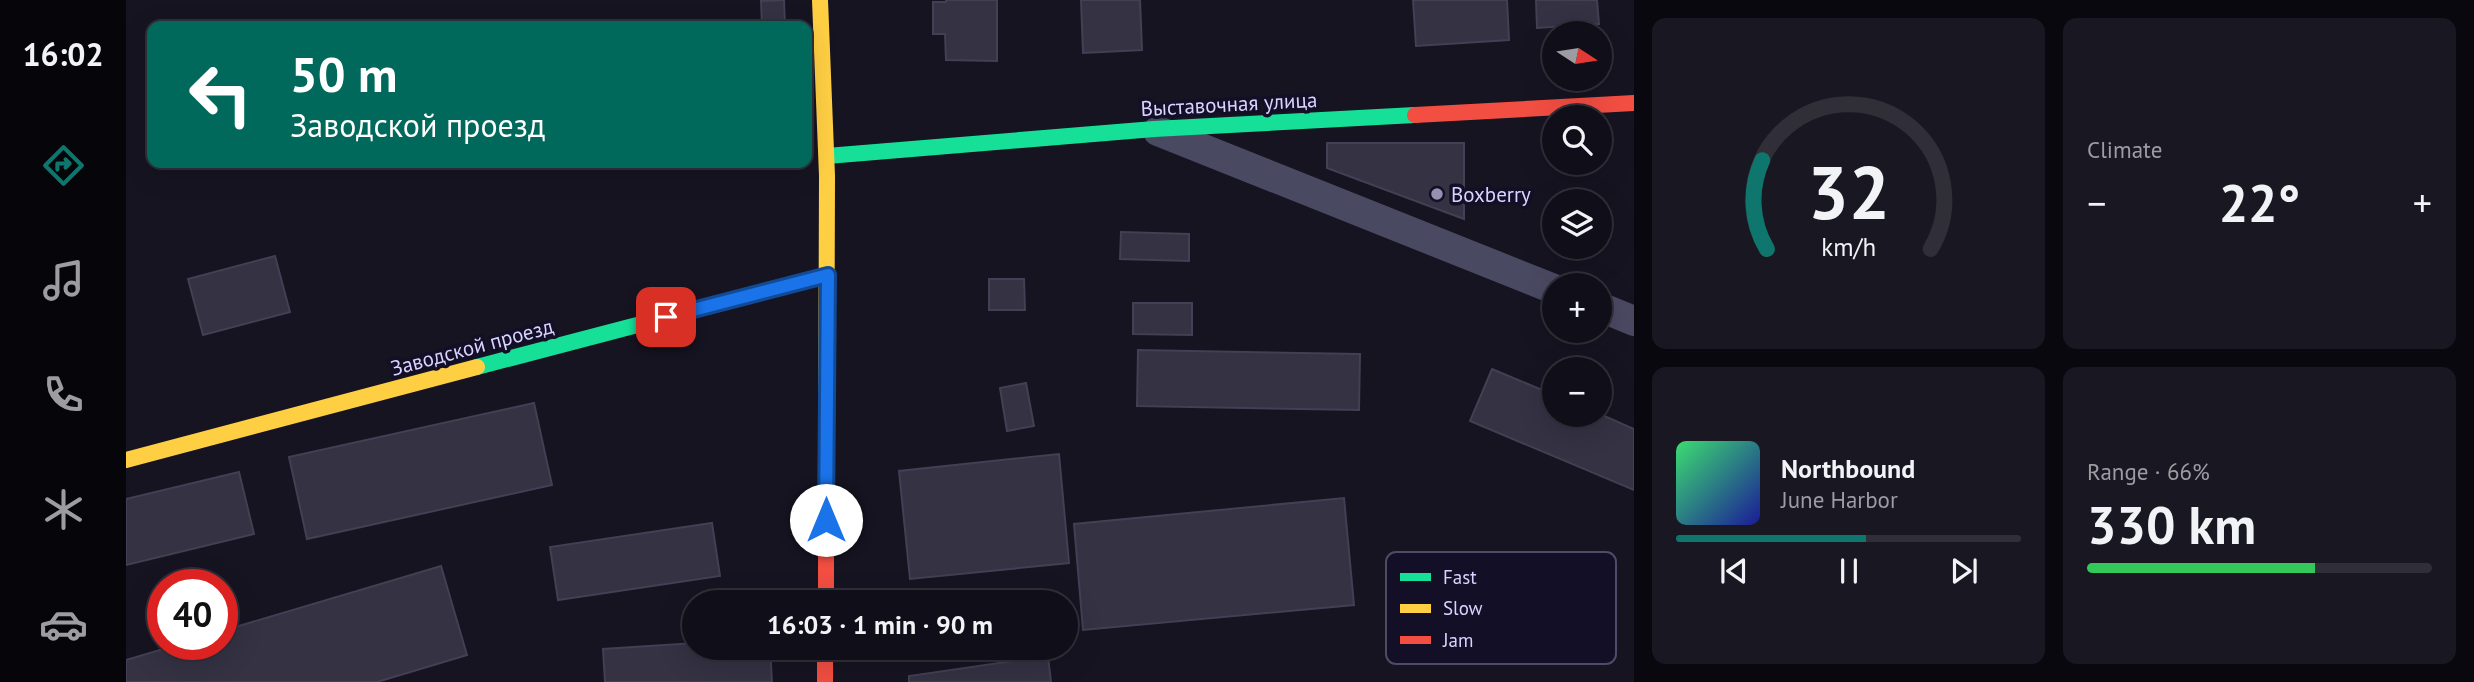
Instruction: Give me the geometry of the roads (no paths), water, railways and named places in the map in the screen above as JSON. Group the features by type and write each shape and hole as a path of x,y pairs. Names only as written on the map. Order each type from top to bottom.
{"street":[{"path":"820,0 827,156 826,590"},
{"name":"Выставочная улица","path":"827,156 1154,129 1634,103"},
{"path":"1154,129 1542,284"},
{"name":"Заводской проезд","path":"126,460 828,275"},
{"path":"1612,312 1634,321"},
{"path":"825,660 825,682"}],"place":[{"name":"Boxberry","path":"1437,194"}]}
